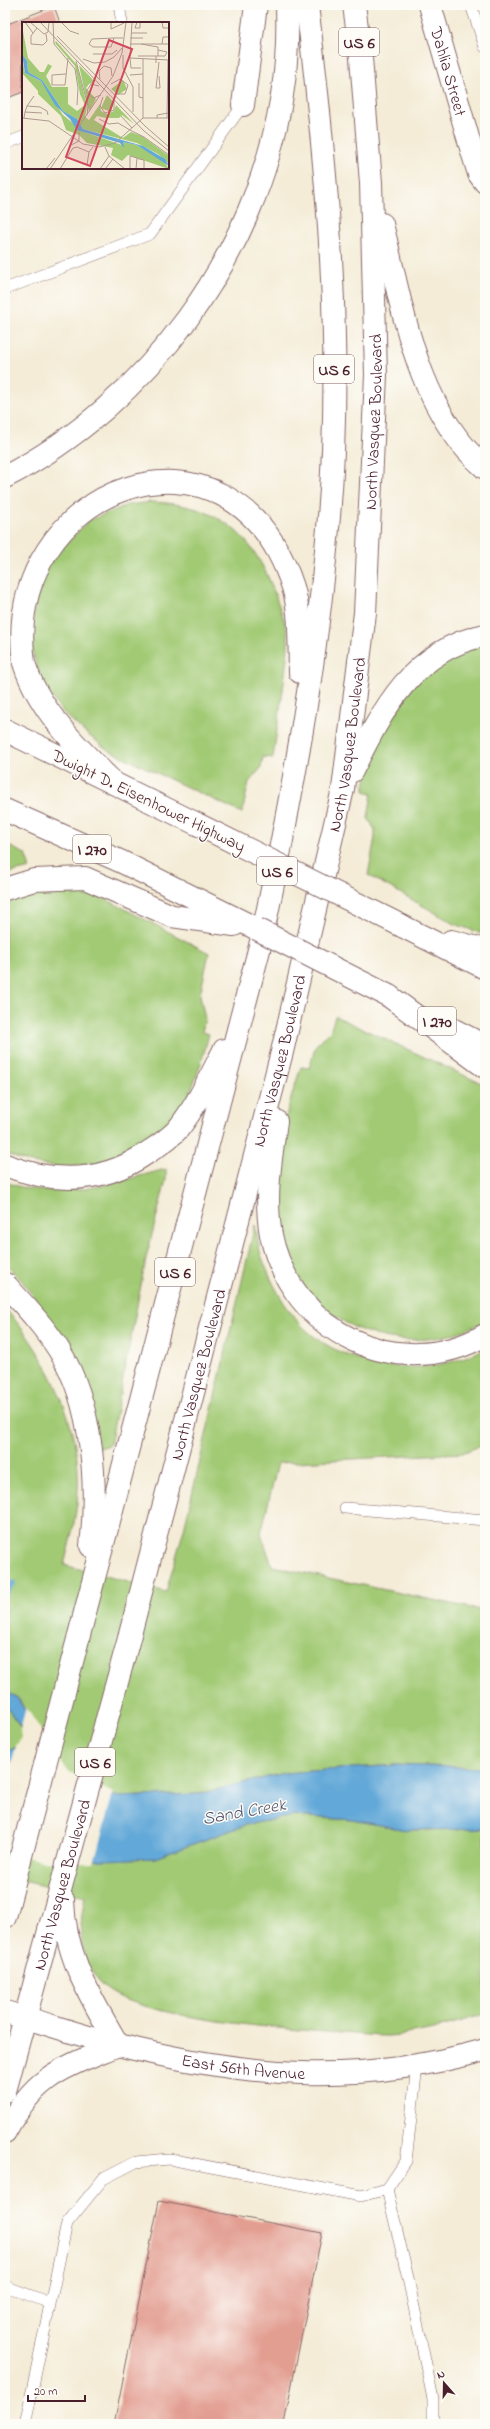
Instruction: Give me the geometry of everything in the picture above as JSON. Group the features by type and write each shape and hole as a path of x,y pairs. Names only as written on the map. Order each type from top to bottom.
{"main road":[{"path":"243,105 256,5"},
{"path":"5,477 36,461 78,432 127,390 160,355 215,276 238,233 272,144 282,95 288,40 287,5"},
{"name":"US 6","path":"5,1917 86,1609 98,1542 244,1009 279,861 302,732 328,526 334,383 330,235 324,140 308,5"},
{"name":"North Vasquez Boulevard","path":"5,2091 15,2015 63,1883 282,1052 343,789 366,613 370,551 376,375 371,183 363,79 354,5"},
{"path":"363,79 368,5"},
{"name":"Dahlia Street","path":"430,5 479,174 485,182"},
{"path":"371,183 412,338 425,380 447,424 485,468"},
{"path":"114,782 76,747 57,723 25,664 18,633 18,602 25,575 36,551 56,524 82,502 114,487 148,481 174,481 199,487 233,504 260,527 284,563 293,588 299,617 302,732"},
{"path":"343,789 376,722 387,704 405,682 433,657 460,643 485,635"},
{"name":"Dwight D. Eisenhower Highway","path":"5,730 114,782 485,968"},
{"name":"I 270","path":"5,810 122,862 257,929 485,1046"},
{"path":"5,889 34,880 85,878 172,916 257,929"},
{"path":"402,926 470,947 485,950"},
{"path":"388,996 485,1067"},
{"path":"5,1164 40,1176 77,1179 112,1172 133,1163 168,1139 189,1113 244,1009"},
{"path":"282,1052 267,1204 271,1235 281,1263 292,1285 310,1309 324,1322 354,1342 385,1352 416,1354 436,1352 463,1345 485,1335"},
{"path":"5,1284 47,1332 60,1351 69,1370 91,1444 95,1483 98,1542"},
{"path":"5,1891 19,1864"},
{"path":"5,2132 14,2114 44,2079 61,2069 118,2045 75,1965 66,1937 63,1883"},
{"name":"East 56th Avenue","path":"15,2015 118,2045 223,2067 275,2073 350,2073 417,2066 485,2050"}],"lane":[{"path":"119,5 122,22"},
{"path":"471,5 485,47"},
{"path":"5,289 150,234 243,105"},
{"path":"5,144 22,137"},
{"path":"345,1508 485,1520"},
{"path":"24,2424 67,2223 103,2179 136,2162 169,2159 361,2196 387,2189 406,2161 417,2066"},
{"path":"387,2189 408,2278 433,2399 433,2424"},
{"path":"5,2286 50,2303"}],"green space":[{"path":"151,502 175,504 196,509 215,516 231,527 245,540 257,556 267,575 285,622 288,647 273,758 263,757 261,768 249,782 242,813 108,750 83,731 61,710 49,693 39,674 33,654 29,632 44,568 88,521 127,505"},
{"path":"485,644 485,935 455,924 368,875 375,830 368,818 372,793 364,791 374,741 417,681 455,654"},
{"path":"5,844 25,854 30,868 5,874"},
{"path":"46,889 85,891 100,896 209,953 200,995 205,1019 202,1032 209,1034 191,1090 177,1113 158,1132 135,1148 111,1159 84,1165 57,1166 31,1162 5,1153 5,902 25,894"},
{"path":"335,1016 485,1085 485,1321 457,1333 428,1339 399,1339 371,1334 345,1322 322,1306 302,1283 287,1256 276,1233 274,1225 284,1125 301,1067 309,1068 316,1045 330,1032"},
{"path":"166,1169 166,1180 147,1254 110,1445 99,1448 76,1360 52,1321 21,1280 5,1264 5,1182 25,1188 46,1191 66,1191 105,1185"},
{"path":"255,1225 261,1256 284,1303 301,1325 315,1337 331,1347 348,1355 367,1361 405,1367 424,1367 442,1364 459,1360 485,1349 485,1444 462,1453 278,1463 261,1533 272,1566 485,1611 485,1768 396,1765 284,1773 199,1794 117,1797 66,1772 18,1698 5,1691 5,1308 35,1347 48,1369 68,1417 74,1441 78,1466 78,1490 73,1528 64,1565 166,1592 184,1529"},
{"path":"5,1705 22,1730 23,1738 19,1747 5,1750"},
{"path":"293,1816 353,1820 406,1830 485,1829 485,2014 425,2031 382,2036 254,2026 182,2015 149,2007 122,1998 104,1987 89,1967 82,1945 81,1933 81,1921 85,1897 5,1876 5,1850 155,1858 245,1825"}],"water":[{"name":"Sand Creek","path":"5,1691 17,1698 66,1772 117,1797 199,1794 284,1773 396,1765 485,1768 485,1829 406,1830 353,1820 293,1816 245,1825 155,1858 54,1862 5,1850 5,1750 19,1747 23,1738 22,1729 5,1705"}],"pier":[{"path":"26,1707 67,1771 113,1793 94,1863 54,1864 5,1852 5,1786 16,1746 21,1738 20,1730"}],"building":[{"path":"54,6 60,22 22,22 22,92 5,99 5,25"},
{"path":"159,2201 322,2233 284,2424 114,2424"}],"waterway":[{"path":"5,1594 13,1583"}]}
